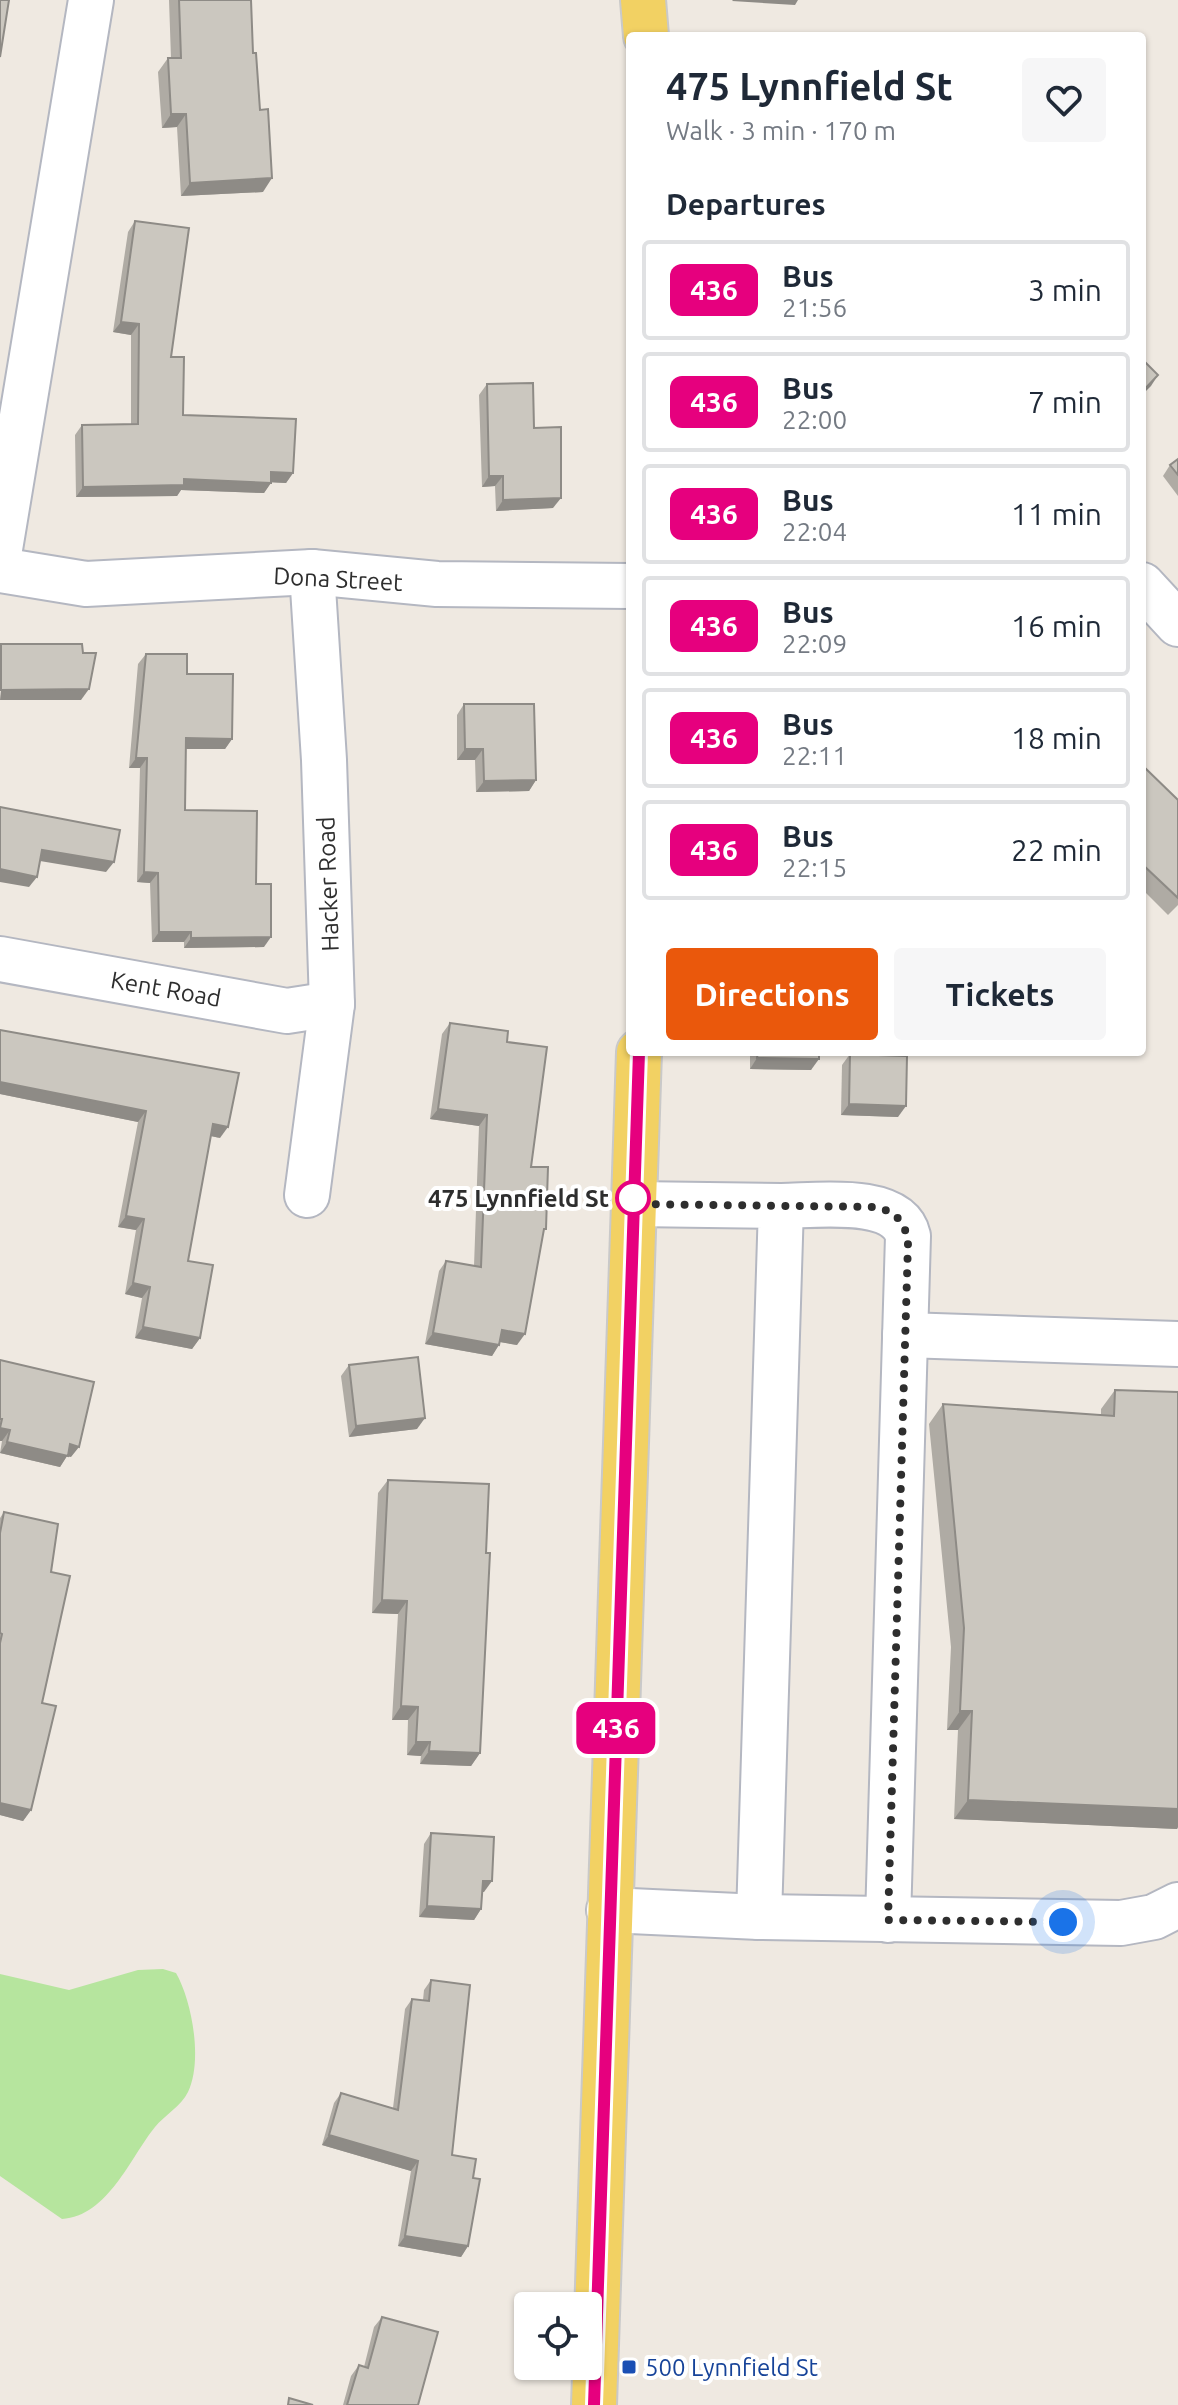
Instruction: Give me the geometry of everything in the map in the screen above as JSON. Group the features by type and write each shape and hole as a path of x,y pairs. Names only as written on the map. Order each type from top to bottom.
{"main road":[{"path":"643,0 646,32"},
{"path":"594,2405 639,1056"}],"street":[{"path":"0,549 91,0"},
{"name":"Dona Street","path":"0,570 86,584 312,572 437,584 626,586"},
{"name":"Hacker Road","path":"307,1195 332,1004 324,760 312,572"},
{"path":"1146,589 1178,624"},
{"name":"Kent Road","path":"0,959 287,1011 332,1004"},
{"path":"633,1204 874,1207 899,1218 908,1243 888,1920"},
{"path":"759,1917 781,1206"},
{"path":"905,1335 1178,1344"},
{"path":"609,1910 888,1920 1138,1922 1178,1905"}],"green space":[{"path":"163,1969 176,1973 191,2015 195,2064 188,2092 155,2127 105,2197 92,2208 62,2219 0,2176 0,1974 69,1990 138,1970"}],"building":[{"path":"0,0 9,0 0,57"},
{"path":"179,0 251,0 253,53 256,53 260,110 268,109 272,178 190,183 186,114 171,114 168,58 181,58"},
{"path":"135,221 189,228 171,357 184,357 183,415 296,419 293,473 271,472 271,483 184,479 184,485 83,487 82,425 138,424 139,324 121,322"},
{"path":"1146,363 1158,375 1146,388"},
{"path":"533,383 534,428 561,427 561,498 503,500 503,476 489,476 487,384"},
{"path":"1178,459 1178,475 1170,465"},
{"path":"1,644 82,644 83,653 96,653 89,689 1,690"},
{"path":"146,654 187,654 187,674 233,674 232,739 186,738 185,810 257,811 256,884 271,884 271,937 191,938 191,932 159,932 158,873 144,872 147,758 136,758"},
{"path":"464,704 534,704 536,780 484,781 483,749 465,749"},
{"path":"1146,769 1178,800 1178,898 1146,868"},
{"path":"0,807 120,830 114,862 42,850 37,877 0,869"},
{"path":"450,1023 508,1031 507,1042 547,1047 531,1167 548,1167 546,1229 525,1334 502,1330 499,1345 433,1333 446,1261 481,1267 487,1115 438,1109"},
{"path":"0,1030 239,1073 228,1127 213,1124 188,1261 213,1265 200,1338 143,1327 150,1287 133,1283 144,1219 126,1216 146,1111 0,1082"},
{"path":"757,1056 819,1056 819,1059"},
{"path":"850,1056 907,1056 906,1106 849,1104"},
{"path":"418,1357 425,1418 356,1426 349,1365"},
{"path":"0,1360 94,1382 79,1447 70,1444 68,1456 7,1442 10,1430 0,1428"},
{"path":"1115,1390 1178,1392 1178,1809 968,1800 972,1711 960,1711 964,1628 943,1404 1114,1416"},
{"path":"388,1480 489,1484 486,1553 490,1553 480,1753 429,1751 430,1742 416,1742 418,1707 401,1706 407,1601 382,1600"},
{"path":"4,1512 58,1524 51,1572 70,1576 42,1703 56,1706 31,1810 0,1803 0,1533"},
{"path":"431,1833 494,1837 492,1881 483,1881 481,1909 427,1906"},
{"path":"431,1980 470,1985 452,2155 476,2159 473,2178 480,2179 468,2246 405,2236 418,2161 329,2135 341,2093 398,2110 412,1999 429,2001"},
{"path":"382,2317 438,2332 418,2405 347,2405 359,2365 368,2368"},
{"path":"289,2398 313,2405 288,2405"}],"bus line":[{"name":"436","path":"594,2405 639,1056"}],"place":[{"name":"475 Lynnfield St","path":"633,1198"},
{"name":"500 Lynnfield St","path":"629,2367"}],"route":[{"path":"633,1198 633,1204 874,1207 899,1218 903,1224 908,1243 888,1920 1063,1922"}]}
